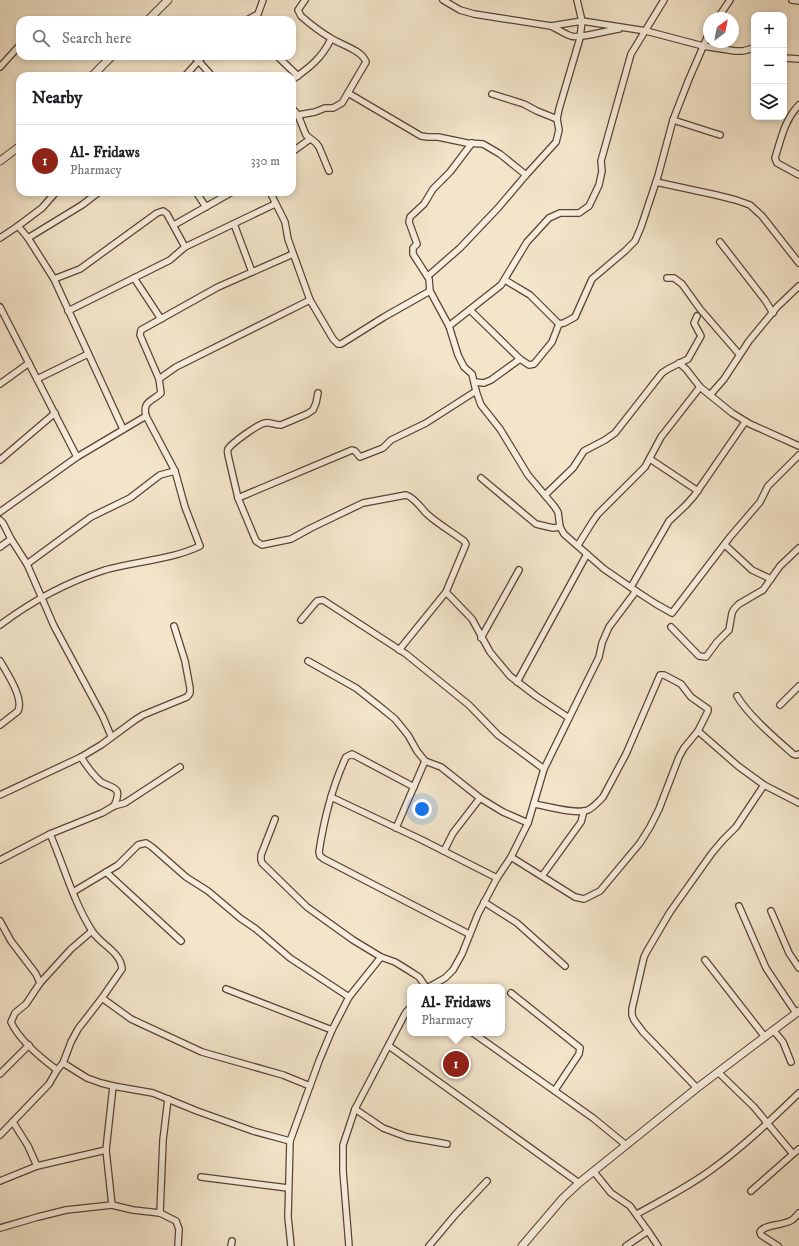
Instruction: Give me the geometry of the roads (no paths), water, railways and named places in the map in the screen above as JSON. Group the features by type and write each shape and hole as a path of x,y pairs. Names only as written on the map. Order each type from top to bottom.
{"street":[{"path":"154,16 168,0"},
{"path":"255,16 258,14 263,0"},
{"path":"298,115 338,106 342,103 364,66 365,60 355,51 331,39 311,25 298,12 299,7 305,0"},
{"path":"443,0 466,13 551,26 582,21 598,23 646,31 703,46 673,120 656,182 635,241 592,279 575,317 559,324"},
{"path":"428,276 460,248 512,193 556,142 559,130 557,119 559,109 580,38 582,21 577,0"},
{"path":"449,326 497,290 505,280 527,242 550,218 560,213 579,214 592,202 599,185 602,171 601,161 631,54 664,0"},
{"path":"722,12 730,0"},
{"path":"792,0 799,1"},
{"path":"551,26 572,37 580,38 589,34 622,28"},
{"path":"298,76 319,58 331,39"},
{"path":"716,48 743,52 751,49"},
{"path":"0,67 16,49"},
{"path":"787,58 799,59"},
{"path":"96,72 108,60"},
{"path":"281,60 294,72"},
{"path":"188,72 198,61 209,72"},
{"path":"348,93 421,136 480,143 500,154 526,175"},
{"path":"492,94 524,104 557,119"},
{"path":"799,105 793,111 787,123 775,158 777,163 799,175"},
{"path":"296,113 306,135 319,147 329,171"},
{"path":"673,120 720,135"},
{"path":"296,149 310,139"},
{"path":"472,143 450,172 433,189 424,204 409,218 417,244 413,248 413,254 428,276 430,291 449,326 458,355 464,366 472,374 481,405 500,429 528,475 558,512 560,527 564,534 604,569 672,613 760,502 764,492 771,482 799,455"},
{"path":"0,161 16,149"},
{"path":"656,182 716,195 750,205 762,216 799,263"},
{"path":"0,238 42,208 52,196"},
{"path":"28,238 82,205 94,196"},
{"path":"199,196 206,207"},
{"path":"174,225 225,196"},
{"path":"272,196 285,222 288,239 310,300 333,340 338,344 342,344 384,317 430,291"},
{"path":"68,311 170,260 185,247 276,204"},
{"path":"54,280 80,269 157,213 163,212 167,214 185,247"},
{"path":"234,224 252,272"},
{"path":"18,226 28,238 54,280 123,429"},
{"path":"720,242 765,300 773,313"},
{"path":"0,625 41,597 76,581 106,570 166,558 194,550 200,546 186,512 175,471 146,416 145,408 148,402 161,392 159,380 140,332 212,291 293,254"},
{"path":"134,278 161,319"},
{"path":"667,278 674,278 682,284 700,309 739,354"},
{"path":"505,280 530,295 559,324"},
{"path":"710,395 724,379 739,354 773,313 776,307 799,286"},
{"path":"159,380 176,367 310,300"},
{"path":"1,310 77,457"},
{"path":"470,310 520,359 529,365 534,364 552,342 559,324"},
{"path":"545,495 573,468 584,451 615,433 662,373 668,368 688,359 701,338 701,333 694,323 697,316"},
{"path":"37,379 88,354"},
{"path":"475,382 484,383 491,380 520,359"},
{"path":"0,384 29,363"},
{"path":"679,363 686,369 700,387 745,422 799,446"},
{"path":"578,545 598,514 645,467 661,437 700,387"},
{"path":"238,498 352,450 355,451 360,457 383,448 391,440 426,423 476,391"},
{"path":"318,393 315,406 307,414 281,425 268,423 262,424 242,437 229,449 228,456 238,498 256,541 262,545 291,539 364,503 406,495 415,500 428,514 464,541 466,544 446,592 399,650"},
{"path":"0,460 55,413"},
{"path":"0,512 77,457 146,416"},
{"path":"434,984 445,978 453,970 462,954 469,934 484,902 497,878 511,857 528,823 544,769 599,658 602,643 607,631 634,589 669,520 686,505 698,491 745,422"},
{"path":"650,459 698,491"},
{"path":"27,564 91,517 130,498 160,475 175,471"},
{"path":"481,478 536,524 553,528 560,527"},
{"path":"0,520 27,564 54,626 103,717 111,736"},
{"path":"0,547 11,539"},
{"path":"725,545 752,570 771,579"},
{"path":"671,627 699,656 706,657 729,630 734,609 739,604 763,590 780,566 799,548"},
{"path":"517,682 587,554"},
{"path":"482,638 519,570"},
{"path":"446,592 472,619 495,659 517,682 569,718"},
{"path":"301,620 317,601 323,600 399,650 469,705 498,735 544,769"},
{"path":"0,795 81,757 101,745 134,720 187,697 190,693 185,661 174,626"},
{"path":"0,661 10,678 20,703 18,711 0,725"},
{"path":"308,661 356,688 395,719 408,735 417,751 425,761 441,767 480,798 503,812 528,823"},
{"path":"511,857 575,897 584,898 600,891 650,827 665,796 679,757 684,748 698,731 708,712 708,709 691,697 681,684 664,675 660,675 620,765 603,797 592,808 578,812 534,804"},
{"path":"780,705 799,686"},
{"path":"738,696 747,710 769,733 793,754 799,754"},
{"path":"698,731 738,766 764,785 799,802"},
{"path":"414,787 352,754 346,757 338,773 331,797 321,838 319,852 320,856 469,934"},
{"path":"81,757 99,780 118,792 117,800 114,806"},
{"path":"396,828 425,761"},
{"path":"0,860 50,834 102,814 114,806 125,803 180,767"},
{"path":"697,1088 643,1032 634,1020 632,1009 644,957 647,951 670,912 712,853 736,827 764,785"},
{"path":"331,797 497,878"},
{"path":"444,851 453,833 480,798"},
{"path":"542,876 581,822 584,811"},
{"path":"275,819 261,855 262,863 307,907 336,929 381,957 395,962 408,970 419,977 425,984"},
{"path":"0,1135 50,1084 63,1062 78,1029 122,969 122,964 92,931 81,913 50,834"},
{"path":"73,892 118,865 138,845 146,843 186,877 208,891 290,958 349,997"},
{"path":"106,872 181,941"},
{"path":"484,902 517,923 565,966"},
{"path":"522,1246 563,1198 579,1183 697,1088 719,1073 798,1012 766,968 739,906"},
{"path":"771,911 789,953 799,968"},
{"path":"0,921 11,941 36,974 40,983"},
{"path":"57,1070 42,1059 13,1028 11,1022 15,1013 26,1004 40,983 70,949 92,931"},
{"path":"291,1246 288,1217 290,1141 332,1030 349,997 381,957"},
{"path":"705,960 765,1038"},
{"path":"226,989 332,1030"},
{"path":"511,992 580,1048 580,1054 555,1090"},
{"path":"102,998 131,1019 202,1052 283,1075 310,1086"},
{"path":"349,1246 343,1171 343,1145 356,1109 407,1011"},
{"path":"774,1031 783,1042 791,1062"},
{"path":"477,1036 555,1090 600,1123 626,1145"},
{"path":"0,1074 29,1045"},
{"path":"389,1046 579,1183"},
{"path":"63,1062 87,1078 113,1086 153,1093 246,1128 290,1141"},
{"path":"719,1073 754,1107 767,1124 797,1152 751,1191"},
{"path":"112,1205 106,1150 113,1086"},
{"path":"637,1214 688,1186 711,1170 767,1124 799,1093"},
{"path":"160,1213 163,1140 168,1099"},
{"path":"356,1109 383,1128 407,1137 447,1144"},
{"path":"13,1122 28,1146 37,1166"},
{"path":"0,1181 37,1166 106,1150"},
{"path":"594,1172 611,1193 630,1206 637,1214 658,1246"},
{"path":"201,1178 288,1188"},
{"path":"429,1246 455,1215 487,1181"},
{"path":"0,1228 66,1210 112,1205 133,1210 160,1213 176,1221 179,1229 178,1246"},
{"path":"778,1246 761,1235 761,1229 765,1226 774,1226 788,1222 799,1213"},
{"path":"626,1246 648,1231"}],"place":[{"name":"Al- Fridaws","path":"456,1064"}]}
